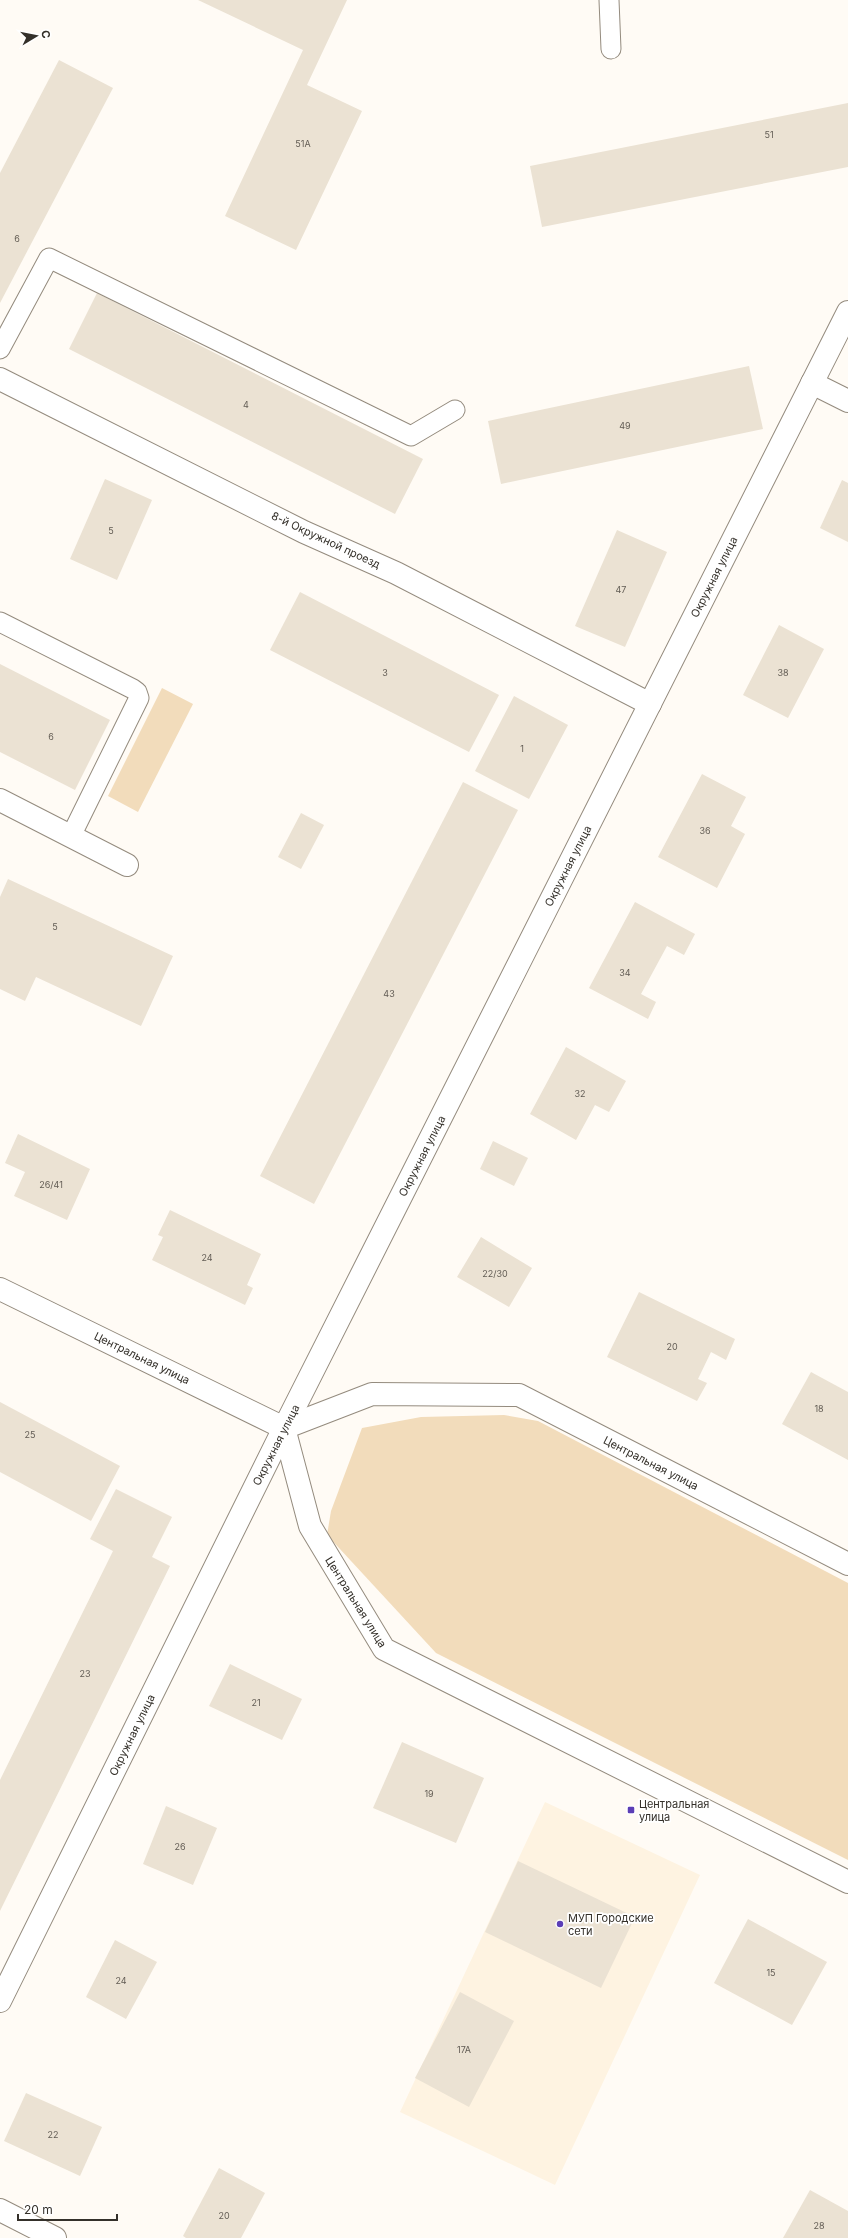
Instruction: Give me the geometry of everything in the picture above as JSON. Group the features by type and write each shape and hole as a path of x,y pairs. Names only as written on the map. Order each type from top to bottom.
{"street":[{"name":"Окружная улица","path":"0,2001 284,1428 848,312"},
{"name":"8-й Окружной проезд","path":"0,379 304,532 396,574 650,704"},
{"path":"812,383 848,401"},
{"path":"0,800 127,865"},
{"name":"Центральная улица","path":"0,1289 284,1428 372,1394 519,1395 848,1564"},
{"name":"Центральная улица","path":"284,1428 310,1526 384,1649 848,1882"},
{"path":"0,2210 55,2238"}],"lane":[{"path":"609,0 611,49"},
{"path":"0,349 49,258 411,436 454,410"},
{"path":"0,622 133,689 137,692 139,698 71,836"}],"shaded area":[{"path":"162,688 193,704 138,812 108,796"},
{"path":"504,1415 538,1421 848,1583 848,1860 436,1653 327,1535 331,1511 362,1428 421,1417"},
{"path":"545,1802 700,1875 555,2185 400,2112"}],"building":[{"path":"198,0 347,0 307,85 362,111 296,250 225,216 303,50"},
{"path":"59,60 113,88 0,303 0,173"},
{"path":"848,103 848,167 542,227 530,166"},
{"path":"97,293 423,459 395,514 69,349"},
{"path":"749,366 763,429 501,484 488,421"},
{"path":"105,479 152,500 117,580 70,559"},
{"path":"842,480 848,483 848,542 820,528"},
{"path":"617,530 667,552 625,647 575,626"},
{"path":"300,592 499,695 469,752 270,650"},
{"path":"779,625 824,649 788,718 743,695"},
{"path":"0,664 110,720 75,790 0,752"},
{"path":"514,696 568,725 529,799 475,771"},
{"path":"702,774 746,797 731,826 745,834 717,888 658,857"},
{"path":"463,782 518,810 314,1204 260,1176"},
{"path":"301,813 324,825 301,869 278,857"},
{"path":"8,879 173,956 141,1026 36,977 25,1001 0,989 0,897"},
{"path":"635,902 695,934 684,955 667,946 641,994 656,1002 648,1019 589,988"},
{"path":"566,1047 626,1081 609,1112 595,1105 576,1140 530,1114"},
{"path":"18,1134 90,1169 67,1220 14,1196 25,1172 5,1163"},
{"path":"493,1141 528,1158 514,1186 480,1169"},
{"path":"170,1210 261,1254 247,1285 253,1288 245,1305 152,1260 163,1237 158,1235"},
{"path":"481,1237 532,1268 509,1307 457,1277"},
{"path":"639,1292 735,1339 726,1360 711,1352 698,1379 707,1383 697,1401 607,1357"},
{"path":"811,1372 848,1392 848,1460 782,1424"},
{"path":"0,1402 120,1466 91,1521 0,1472"},
{"path":"116,1489 172,1517 152,1557 170,1566 0,1911 0,1780 113,1551 90,1539"},
{"path":"230,1664 302,1699 282,1740 209,1706"},
{"path":"402,1742 484,1778 456,1843 373,1808"},
{"path":"166,1806 217,1828 193,1885 143,1864"},
{"name":"МУП Городские сети","path":"518,1861 635,1917 601,1988 485,1932"},
{"path":"748,1919 827,1962 792,2025 714,1983"},
{"path":"115,1940 157,1962 126,2019 86,1997"},
{"path":"460,1992 514,2021 469,2107 415,2078"},
{"path":"26,2093 102,2127 80,2176 4,2141"},
{"path":"219,2168 265,2193 241,2238 186,2238 183,2236"},
{"path":"810,2190 848,2211 848,2238 783,2238"}],"place":[{"name":"Центральная улица","path":"631,1810"},
{"name":"МУП Городские сети","path":"560,1924"}]}
